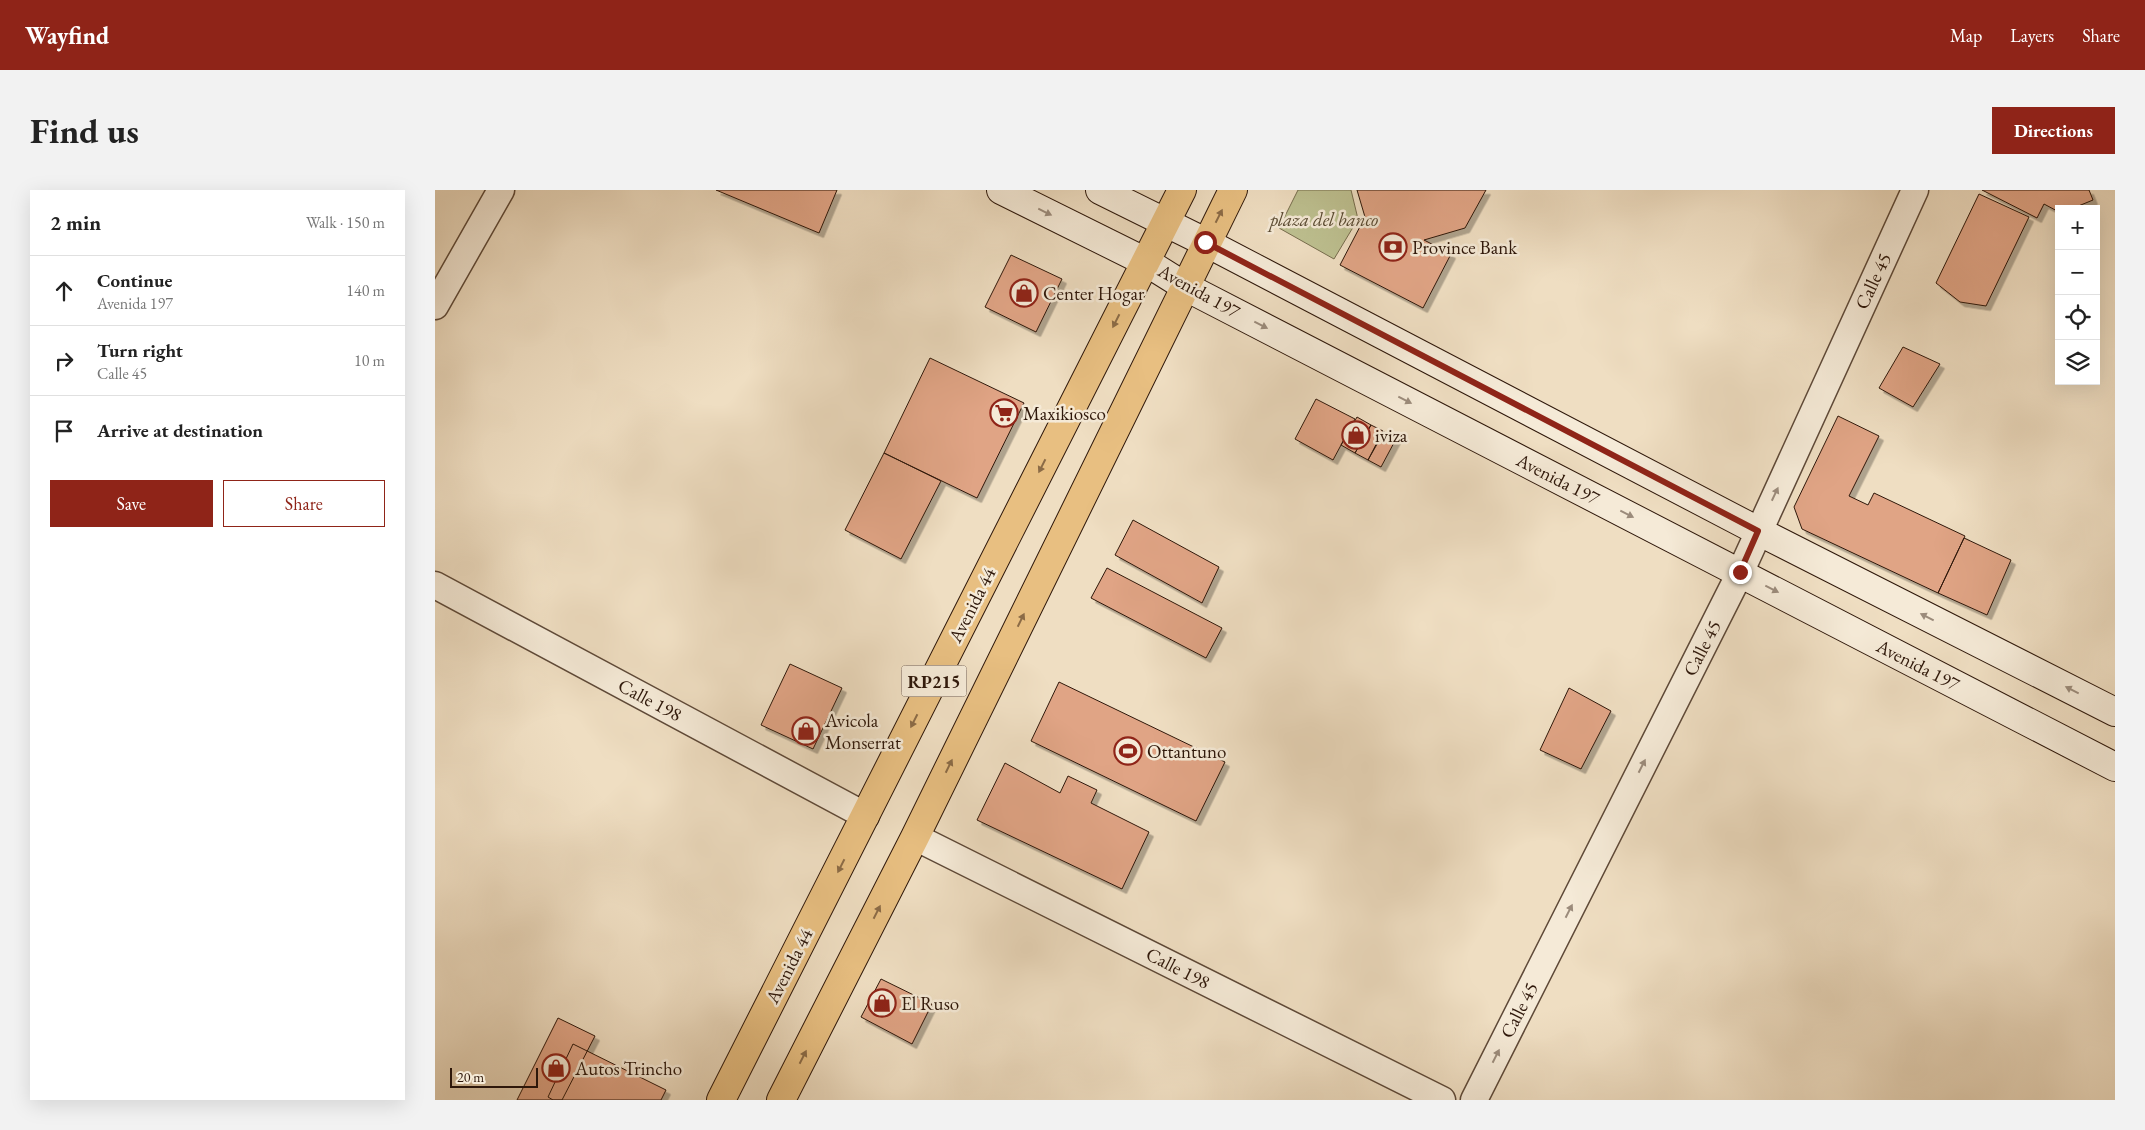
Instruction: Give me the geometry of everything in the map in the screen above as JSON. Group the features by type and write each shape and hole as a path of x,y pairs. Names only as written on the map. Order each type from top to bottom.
{"highway":[{"name":"Avenida 44","path":"721,1100 1182,190"},
{"name":"RP215","path":"781,1100 915,837 1186,286 1205,242 1233,190"}],"street":[{"path":"435,306 501,190"},
{"name":"Avenida 197","path":"1001,190 1146,262 1186,286 2115,767"},
{"path":"1100,190 1205,242 1758,531 2115,712"},
{"name":"Calle 45","path":"1474,1100 1740,572 1915,190"},
{"name":"Calle 198","path":"435,585 866,816"},
{"name":"Calle 198","path":"915,837 1442,1100"}],"green space":[{"name":"plaza del banco","path":"1298,190 1351,190 1358,219 1334,259 1279,228"}],"building":[{"path":"716,190 837,190 819,233"},
{"name":"Province Bank","path":"1357,190 1486,190 1465,228 1424,240 1451,254 1423,308 1340,265 1365,217"},
{"path":"1982,190 2089,190 2093,200 2081,205 2055,205 2055,210 2044,204 2037,218"},
{"path":"1979,194 2029,217 1986,306 1960,302 1936,283"},
{"name":"Center Hogar","path":"1011,255 1062,279 1036,332 985,307"},
{"path":"1903,347 1940,364 1913,407 1879,388"},
{"path":"930,358 1024,403 977,498 884,453"},
{"path":"1316,399 1355,419 1333,460 1295,439"},
{"path":"1838,416 1879,436 1849,496 1868,505 1874,493 1965,536 1938,593 1802,529 1794,507"},
{"name":"iviza","path":"1357,417 1371,425 1355,453 1341,445"},
{"path":"1371,425 1383,431 1368,460 1355,453"},
{"path":"1384,432 1396,439 1381,467 1368,460"},
{"path":"884,453 941,481 901,559 845,530"},
{"path":"1133,520 1219,567 1202,603 1115,555"},
{"path":"1964,538 2011,560 1987,615 1938,593"},
{"path":"1107,568 1222,628 1206,658 1091,598"},
{"path":"790,664 842,688 813,749 761,725"},
{"name":"Ottantuno","path":"1059,682 1225,762 1196,821 1031,741"},
{"path":"1569,688 1611,711 1581,769 1540,750"},
{"path":"1005,763 1060,793 1068,776 1097,790 1091,803 1149,832 1122,889 977,820"},
{"path":"881,979 932,1004 912,1044 861,1017"},
{"name":"Autos Trincho","path":"558,1018 595,1036 562,1100 517,1100"},
{"path":"573,1044 666,1090 661,1100 553,1100 548,1097"}],"place":[{"name":"Province Bank","path":"1393,247"},
{"name":"Center Hogar","path":"1024,293"},
{"name":"Maxikiosco","path":"1004,413"},
{"name":"iviza","path":"1356,435"},
{"name":"Avicola Monserrat","path":"806,731"},
{"name":"Ottantuno","path":"1128,751"},
{"name":"El Ruso","path":"882,1003"},
{"name":"Autos Trincho","path":"556,1068"}],"route":[{"path":"1205,242 1758,531 1740,572"}]}
